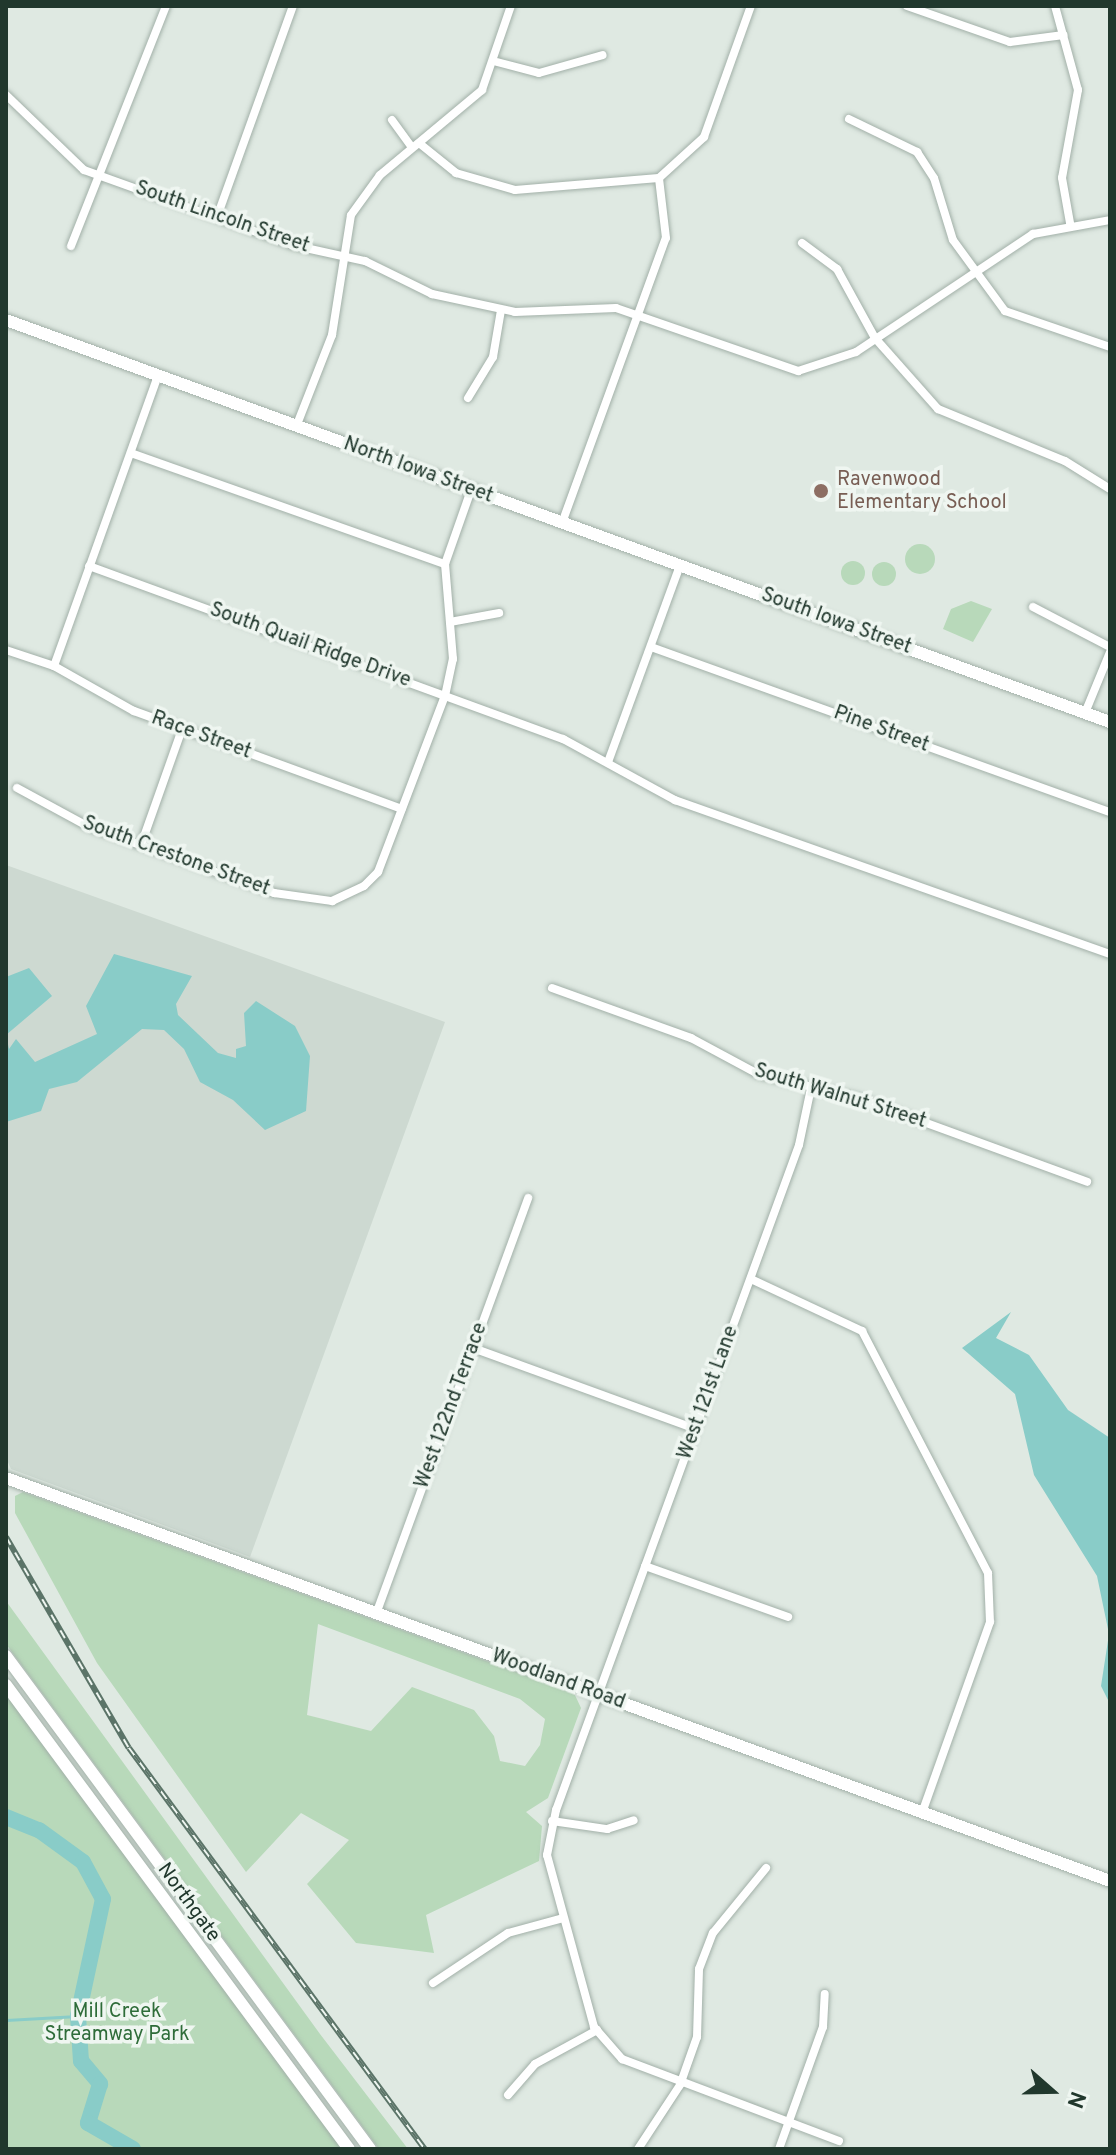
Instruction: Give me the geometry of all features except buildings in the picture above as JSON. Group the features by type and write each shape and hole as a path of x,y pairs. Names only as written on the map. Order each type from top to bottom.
{"main road":[{"name":"North Iowa Street","path":"6,320 562,523"},
{"name":"South Iowa Street","path":"562,523 1110,722"},
{"name":"Woodland Road","path":"6,1478 1110,1881"},
{"name":"Northgate","path":"6,1656 370,2149"},
{"name":"Northgate","path":"6,1685 349,2149"}],"street":[{"path":"71,246 165,8 153,6"},
{"path":"217,217 293,6"},
{"path":"296,427 332,335 340,255 365,194 416,146 466,109 497,62 511,6"},
{"path":"392,120 416,146 456,173 515,190 659,178 704,137 751,6"},
{"path":"907,6 1010,42 1064,35"},
{"path":"1055,6 1078,90 1062,178 1070,223"},
{"path":"497,62 539,73 603,55"},
{"name":"South Lincoln Street","path":"6,95 30,113 61,154 97,175 340,255 432,294 501,310 603,307 798,371 835,362 1033,234 1070,223 1110,220"},
{"path":"849,119 917,152 974,272 1016,318 1110,347"},
{"path":"562,523 668,227 659,178"},
{"path":"802,243 837,269 875,338 938,409 1065,461 1110,489"},
{"path":"468,398 493,357 501,310"},
{"path":"54,666 158,376"},
{"path":"131,453 445,564"},
{"path":"402,809 445,696 450,622 445,564 471,490"},
{"path":"608,762 680,565"},
{"name":"South Quail Ridge Drive","path":"89,566 531,726 608,762 675,800 1110,954"},
{"path":"1033,607 1110,650 1085,713"},
{"path":"450,622 499,613"},
{"name":"Pine Street","path":"651,647 1110,812"},
{"name":"Race Street","path":"6,650 54,666 182,729 402,809"},
{"path":"141,845 182,729"},
{"name":"South Crestone Street","path":"17,788 141,845 274,893 310,902 343,898 378,872 402,809"},
{"name":"South Walnut Street","path":"552,988 691,1038 758,1074 858,1098 1087,1182"},
{"name":"West 121st Lane","path":"597,2030 560,1919 547,1855 552,1821 751,1279 811,1088"},
{"name":"West 122nd Terrace","path":"376,1614 528,1198"},
{"path":"751,1279 862,1331 988,1573 990,1622 922,1813"},
{"path":"473,1348 695,1429"},
{"path":"645,1566 788,1617"},
{"path":"552,1821 607,1829 634,1820"},
{"path":"638,2149 680,2085 697,2037 705,1953 720,1922 766,1868"},
{"path":"433,1983 508,1933 560,1919"},
{"path":"779,2149 823,2027 825,1994"},
{"path":"508,2095 535,2064 597,2030 630,2065 839,2141"}],"shaded area":[{"path":"6,865 445,1022 250,1557 11,1469 6,1458"}],"green space":[{"path":"920,544 930,549 935,559 930,569 920,574 910,569 905,559 910,549"},
{"path":"853,561 862,564 865,573 862,582 853,585 844,582 841,573 844,564"},
{"path":"884,562 893,565 896,574 893,583 884,586 875,583 872,574 875,565"},
{"path":"971,601 992,609 973,642 943,629 951,609"},
{"path":"23,1492 574,1693 581,1708 548,1798 526,1812 542,1826 539,1861 426,1915 434,1953 356,1943 307,1884 349,1840 301,1813 246,1872 97,1663 15,1513 15,1496","holes":["318,1624 520,1699 545,1719 540,1745 525,1766 500,1761 494,1736 474,1710 412,1687 371,1731 307,1715"]},
{"path":"6,1601 320,2034 408,2149 379,2149 6,1644"},
{"name":"Mill Creek Streamway Park","path":"6,1685 349,2149 6,2149"}],"water":[{"path":"114,954 192,976 176,1004 178,1015 218,1053 236,1058 236,1049 246,1046 244,1013 256,1001 295,1026 310,1056 306,1111 265,1130 233,1100 200,1082 184,1049 164,1030 142,1029 77,1082 49,1089 41,1111 6,1122 6,1035 9,1049 16,1039 35,1062 97,1034 86,1006"},
{"path":"29,968 52,996 6,1035 6,977"},
{"path":"1011,1312 996,1338 1029,1355 1068,1410 1110,1438 1110,1704 1101,1686 1109,1634 1097,1576 1034,1475 1015,1394 962,1348"}],"waterway":[{"path":"6,1817 39,1830 83,1862 103,1899 78,2016 81,2061 100,2084 88,2123 133,2149"},
{"path":"6,2020 78,2016"}],"railway":[{"path":"6,1537 129,1748 425,2149"}],"place":[{"name":"Ravenwood Elementary School","path":"821,491"}]}
